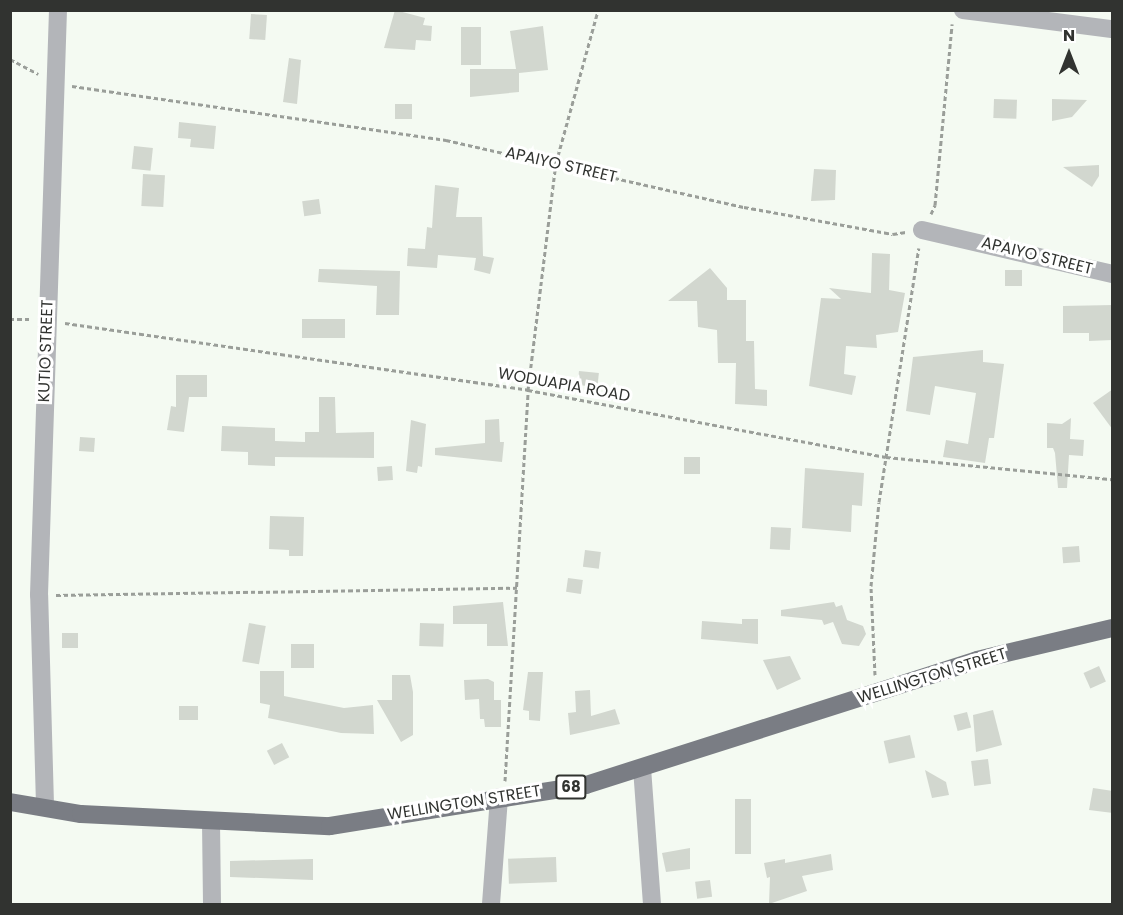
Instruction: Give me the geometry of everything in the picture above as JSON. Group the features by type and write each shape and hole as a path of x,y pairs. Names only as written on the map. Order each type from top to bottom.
{"main road":[{"name":"WELLINGTON STREET","path":"10,802 45,806 81,814 211,822 330,825 502,796 586,785 977,660 1113,628"}],"street":[{"name":"KUTIO STREET","path":"45,806 39,595 58,10"},
{"path":"957,16 1113,29"},
{"name":"APAIYO STREET","path":"922,230 1113,274"},
{"path":"642,768 652,904"},
{"path":"491,904 502,796"},
{"path":"211,822 212,904"}],"path":[{"path":"502,796 518,588 528,390 556,163 598,10"},
{"path":"875,692 871,586 886,458 922,230 935,205 957,16"},
{"name":"APAIYO STREET","path":"10,59 54,84 446,140 744,207 893,234 922,230"},
{"name":"WODUAPIA ROAD","path":"10,319 47,320 528,390 886,458 1113,479"},
{"path":"39,595 518,588"}],"building":[{"path":"395,10 425,18 423,25 432,26 431,41 416,40 415,50 384,48"},
{"path":"251,14 267,15 265,40 249,39"},
{"path":"543,26 548,70 519,73 519,92 470,97 470,69 516,69 510,31"},
{"path":"461,27 481,27 481,65 461,65"},
{"path":"289,58 301,60 297,104 283,102"},
{"path":"994,99 1017,100 1016,119 993,118"},
{"path":"1052,99 1087,100 1072,117 1052,121"},
{"path":"395,104 412,104 412,119 395,119"},
{"path":"179,122 216,126 214,149 190,147 191,139 178,138"},
{"path":"134,146 153,148 150,171 132,169"},
{"path":"1099,165 1099,176 1092,187 1063,167"},
{"path":"814,169 836,170 835,200 811,201"},
{"path":"143,174 165,175 163,207 141,206"},
{"path":"435,185 459,188 456,217 482,217 483,256 494,258 490,274 474,270 476,258 438,255 437,268 407,266 408,248 425,249 427,227 432,228"},
{"path":"319,199 321,214 304,216 302,201"},
{"path":"872,253 890,254 889,290 905,293 898,332 876,335 877,348 846,346 844,374 856,376 852,395 809,386 821,298 841,299 829,288 871,293"},
{"path":"710,268 727,288 727,300 746,300 746,341 754,341 755,389 767,390 767,406 735,404 736,363 718,363 717,330 698,327 697,301 668,301"},
{"path":"319,269 400,271 399,315 376,315 377,286 318,282"},
{"path":"1005,270 1022,270 1022,286 1005,286"},
{"path":"1113,305 1112,340 1089,341 1089,333 1063,333 1063,306"},
{"path":"302,319 345,319 345,338 302,338"},
{"path":"983,350 983,362 1004,364 994,438 989,438 985,463 943,457 946,440 968,444 976,393 935,386 930,415 906,411 913,357"},
{"path":"579,371 599,373 597,387 578,385"},
{"path":"176,375 207,375 207,397 189,397 184,432 167,430 171,406 176,407"},
{"path":"1113,389 1113,430 1093,403"},
{"path":"319,397 335,397 336,433 374,432 374,458 275,457 275,466 248,465 248,452 221,451 222,426 275,428 275,441 305,442 305,432 319,432"},
{"path":"1071,418 1070,439 1084,440 1083,456 1069,455 1067,488 1058,488 1055,453 1053,448 1047,448 1047,423 1062,424"},
{"path":"499,419 500,442 504,442 502,462 435,455 435,448 485,443 485,420"},
{"path":"411,420 426,424 422,467 418,466 417,473 406,471"},
{"path":"80,437 95,438 94,452 79,451"},
{"path":"684,457 700,457 700,474 684,474"},
{"path":"392,466 393,480 378,481 377,467"},
{"path":"805,468 864,473 862,506 852,505 851,532 802,528"},
{"path":"270,516 304,517 303,556 289,556 289,550 269,549"},
{"path":"771,527 791,528 790,550 770,549"},
{"path":"1079,546 1080,562 1063,563 1062,547"},
{"path":"585,550 601,552 599,569 583,567"},
{"path":"568,578 583,580 581,594 566,592"},
{"path":"503,602 508,646 487,646 487,624 453,624 453,606"},
{"path":"834,602 836,607 842,605 847,620 863,626 866,634 859,646 842,644 833,622 824,625 822,620 781,616 781,610"},
{"path":"742,619 758,619 758,644 701,639 702,621 742,624"},
{"path":"249,623 266,626 259,664 242,661"},
{"path":"420,623 444,624 443,647 419,646"},
{"path":"62,633 78,633 78,648 62,648"},
{"path":"291,644 314,644 314,668 291,668"},
{"path":"790,656 801,679 777,690 763,660"},
{"path":"1099,666 1106,682 1090,688 1083,673"},
{"path":"260,671 284,671 284,696 344,708 373,705 374,734 341,733 268,718 270,705 260,703"},
{"path":"528,672 543,672 540,721 529,720 529,711 523,710"},
{"path":"392,675 410,675 413,692 413,735 401,742 377,700 392,700"},
{"path":"488,679 494,682 494,700 501,700 501,727 485,727 484,719 480,719 479,699 465,700 464,680"},
{"path":"590,690 591,716 615,709 620,724 570,735 568,713 576,712 575,691"},
{"path":"179,706 198,706 198,720 179,720"},
{"path":"993,710 1002,745 976,752 973,715"},
{"path":"967,712 971,727 958,731 953,716"},
{"path":"910,735 915,757 889,763 884,741"},
{"path":"282,743 289,757 274,765 267,751"},
{"path":"988,759 991,784 974,786 971,761"},
{"path":"925,770 946,782 949,795 932,798"},
{"path":"1093,788 1113,791 1113,813 1089,810"},
{"path":"735,799 751,799 751,854 735,854"},
{"path":"690,848 690,869 666,872 662,853"},
{"path":"831,854 833,870 802,876 807,891 769,904 770,877 767,878 764,863 785,859 785,863"},
{"path":"556,857 557,882 509,884 508,859"},
{"path":"313,859 313,880 230,877 230,861"},
{"path":"710,880 712,897 697,899 695,882"}]}
